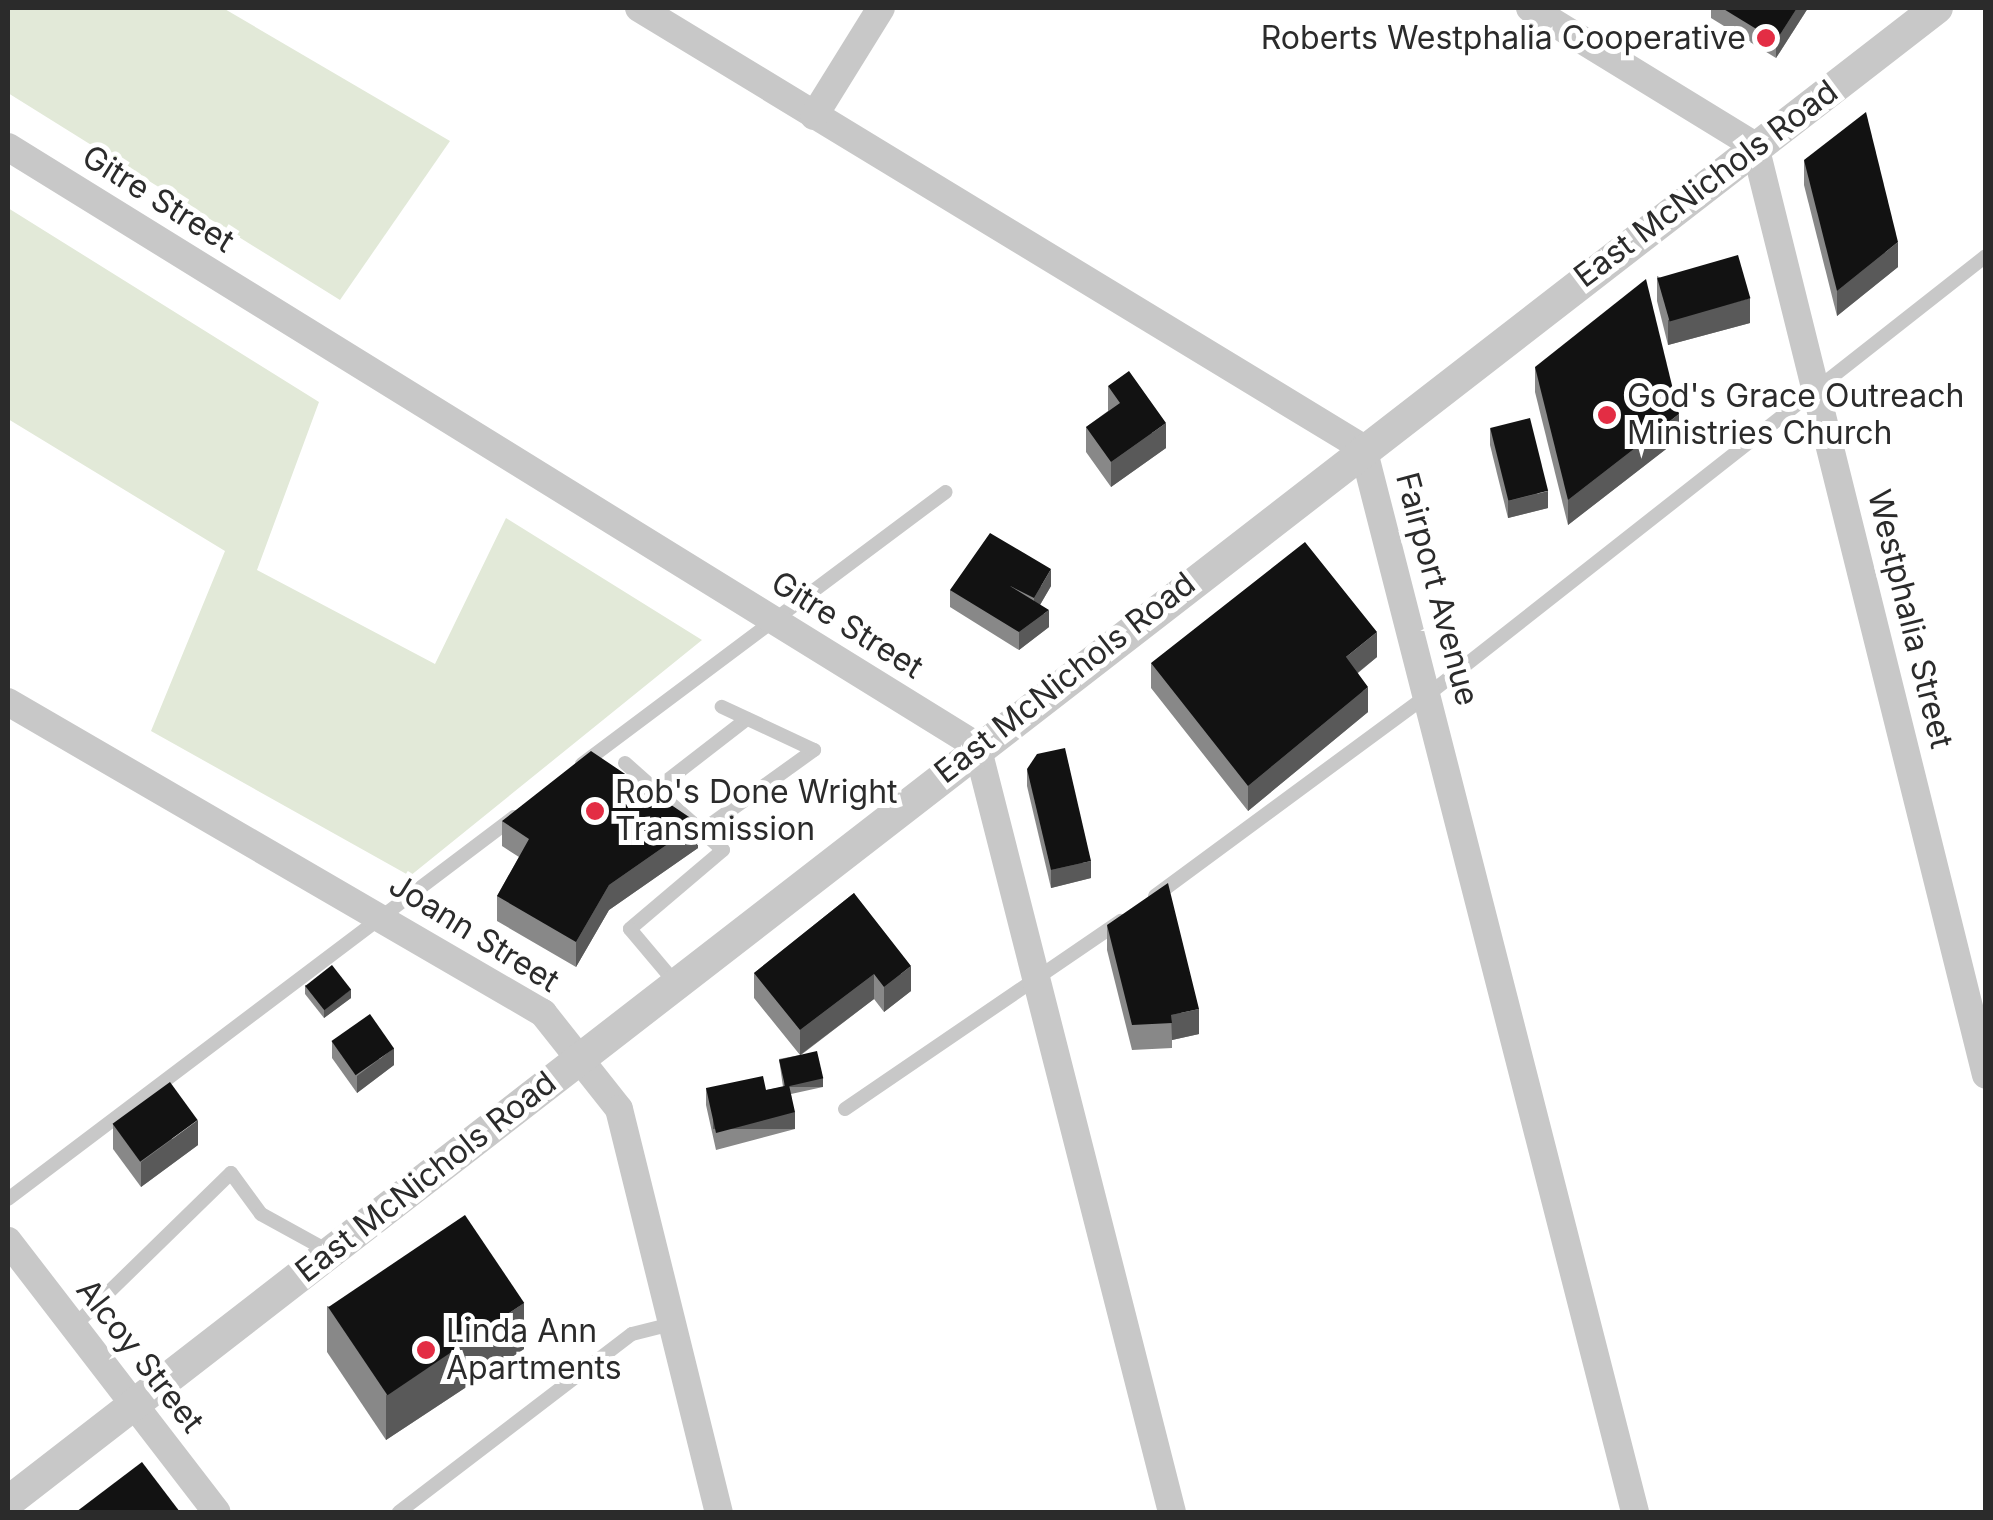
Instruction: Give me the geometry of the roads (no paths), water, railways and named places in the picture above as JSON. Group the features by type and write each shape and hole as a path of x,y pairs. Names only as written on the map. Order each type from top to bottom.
{"street":[{"name":"Fairport Avenue","path":"638,8 1363,448 1430,693 1635,1512"},
{"path":"814,116 881,8"},
{"path":"1530,8 1755,146"},
{"name":"East McNichols Road","path":"8,1502 673,980 1937,8"},
{"name":"Westphalia Street","path":"1755,146 1986,1075"},
{"name":"Gitre Street","path":"8,147 977,746"},
{"name":"Joann Street","path":"8,702 386,918 543,1013 618,1109 718,1512"},
{"path":"977,746 1172,1512"},
{"name":"Alcoy Street","path":"8,1242 218,1512"}],"lane":[{"path":"845,1109 1039,981 1430,693 1986,256"},
{"path":"558,782 946,492"},
{"path":"704,830 814,750 722,707"},
{"path":"656,790 747,718"},
{"path":"625,763 723,850 630,929 673,980"},
{"path":"8,1199 386,918 527,807"},
{"path":"72,1328 232,1173 261,1214 330,1253"},
{"path":"400,1512 632,1334 672,1324"}],"place":[{"name":"Roberts Westphalia Cooperative","path":"1766,38"},
{"name":"God's Grace Outreach Ministries Church","path":"1607,415"},
{"name":"Rob's Done Wright Transmission","path":"595,811"},
{"name":"Linda Ann Apartments","path":"426,1350"}]}
